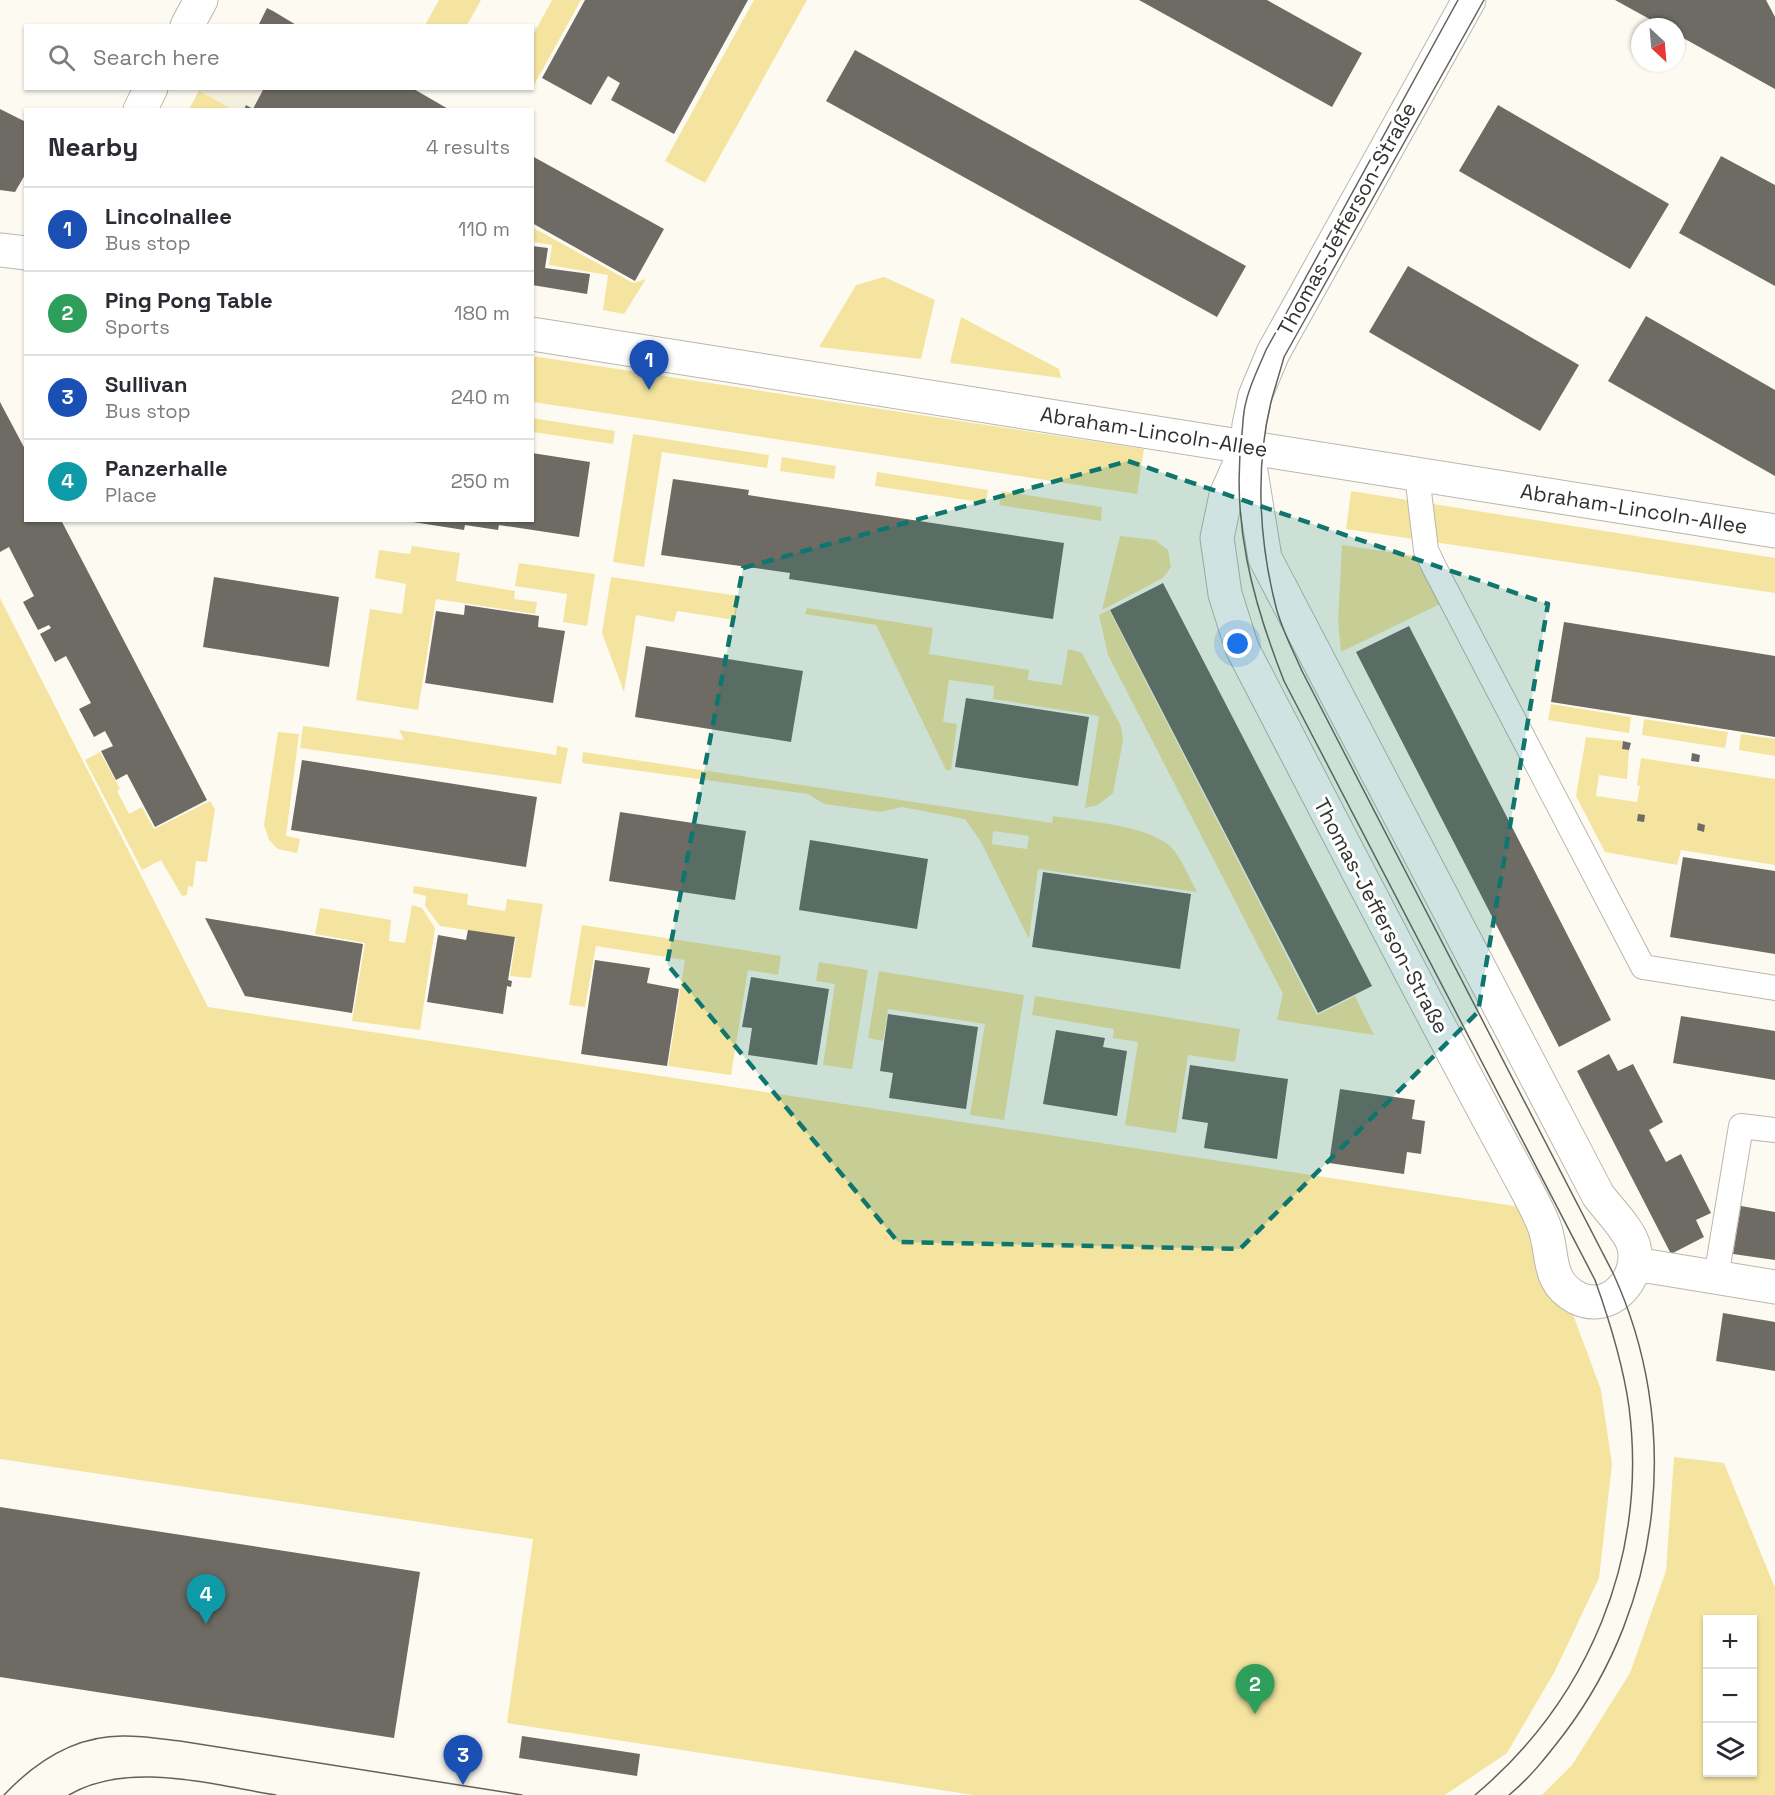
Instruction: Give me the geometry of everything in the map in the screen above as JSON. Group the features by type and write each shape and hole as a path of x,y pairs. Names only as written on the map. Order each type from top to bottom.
{"street":[{"path":"188,24 201,0"},
{"name":"Thomas-Jefferson-Straße","path":"1247,447 1226,495 1217,538 1225,594 1242,648 1544,1225 1552,1271 1566,1291 1580,1299 1596,1301 1612,1296 1621,1291 1630,1279 1635,1264 1634,1245 1598,1195 1265,558 1247,447 1255,396 1273,353 1469,0"},
{"path":"141,108 151,90"},
{"path":"0,250 24,253"},
{"name":"Abraham-Lincoln-Allee","path":"534,334 1775,531"},
{"path":"1635,1264 1775,1287"}],"lane":[{"path":"1417,475 1426,550 1643,967 1775,988"},
{"path":"1716,1278 1741,1126 1775,1130"}],"highlighted area":[{"path":"1128,461 1548,604 1478,1012 1240,1249 898,1242 667,964 743,568"}],"shaded area":[{"path":"439,0 481,0 468,24 426,24"},
{"path":"552,0 581,0 534,85 534,33"},
{"path":"754,0 807,0 705,183 665,161"},
{"path":"199,90 301,90 333,108 190,108"},
{"path":"199,91 230,108 190,108"},
{"path":"534,228 633,283 646,279 624,314 603,310 608,275 549,265 552,245 534,242"},
{"path":"884,277 935,300 921,359 819,347 856,285"},
{"path":"961,317 1059,369 1061,378 950,363"},
{"path":"534,356 1144,449 1137,494 534,402"},
{"path":"534,418 615,431 613,444 534,432"},
{"path":"633,434 769,455 767,468 662,452 644,567 613,562"},
{"path":"782,457 836,466 834,479 780,471"},
{"path":"877,472 988,490 986,503 875,486"},
{"path":"1002,491 1102,507 1101,521 999,505"},
{"path":"1351,491 1775,558 1775,593 1346,529"},
{"path":"1120,536 1155,540 1168,550 1171,567 1163,578 1102,610"},
{"path":"1342,545 1417,556 1440,604 1341,652 1338,621"},
{"path":"412,546 460,553 456,581 515,591 514,599 537,602 535,614 436,599 418,710 356,700 370,609 402,614 406,584 375,578 379,550 410,554"},
{"path":"519,563 595,574 587,626 563,622 567,594 515,586"},
{"path":"611,577 739,596 735,620 677,611 674,622 636,615 624,692 602,633"},
{"path":"0,598 208,1007 1534,1209 1601,1390 1612,1464 1599,1578 1555,1671 1507,1753 1445,1795 973,1795 507,1723 533,1539 0,1459"},
{"path":"807,608 933,628 929,654 1029,670 1028,680 1062,685 1068,649 1082,653 1121,726 1123,741 1113,793 1098,805 1085,808 1099,716 993,699 994,686 949,680 943,722 957,724 951,770 946,770 876,625 805,614"},
{"path":"1109,610 1317,1015 1355,996 1374,1035 1277,1020 1283,994 1108,655 1099,615"},
{"path":"1551,704 1631,717 1629,733 1548,720"},
{"path":"1644,719 1728,732 1725,748 1642,735"},
{"path":"303,726 404,740 399,730 556,755 557,746 568,748 561,784 300,748"},
{"path":"278,732 299,734 286,836 300,839 297,853 278,849 269,840 264,825"},
{"path":"1741,734 1775,739 1775,756 1739,750"},
{"path":"1586,737 1623,741 1622,749 1629,750 1627,779 1599,775 1596,796 1637,802 1641,758 1775,779 1775,865 1681,850 1677,865 1605,852 1576,796"},
{"path":"100,752 120,789 117,791 129,814 142,807 154,829 210,801 215,809 207,862 196,861 193,887 188,886 187,895 182,896 161,860 142,870 85,760"},
{"path":"583,752 1052,823 1053,816 1115,825 1148,834 1171,847 1182,862 1197,892 1038,869 1029,939 981,842 965,819 902,807 881,812 824,804 808,794 582,763","holes":["993,831 1029,836 1027,849 992,844"]},
{"path":"414,886 468,894 467,905 505,911 507,899 543,904 531,978 510,976 516,938 440,926 425,906 426,896 413,893"},
{"path":"412,905 422,908 435,928 420,1030 352,1021 365,943 315,934 320,908 391,920 389,941 405,943"},
{"path":"582,925 781,956 778,975 748,970 731,1075 668,1066 685,960 596,946 585,1007 569,1005"},
{"path":"819,962 868,970 852,1069 823,1065 835,984 816,981"},
{"path":"879,971 1024,995 1004,1120 970,1115 985,1024 888,1009 883,1041 868,1038"},
{"path":"1035,996 1240,1029 1235,1062 1188,1055 1176,1133 1125,1125 1138,1042 1113,1038 1114,1029 1032,1015"},
{"path":"1674,1457 1724,1463 1775,1588 1775,1795 1542,1795 1572,1765 1630,1673 1666,1571"}],"building":[{"path":"585,0 748,0 674,134 611,100 620,83 608,76 591,105 542,78"},
{"path":"1139,0 1267,0 1362,53 1332,107"},
{"path":"1615,0 1766,0 1775,17 1775,89 1685,39 1685,18 1648,18"},
{"path":"267,8 295,24 259,24"},
{"path":"855,50 1246,266 1217,317 826,101"},
{"path":"263,90 415,90 447,108 254,108"},
{"path":"1498,105 1669,204 1630,269 1459,171"},
{"path":"0,109 24,121 24,176 15,192 0,190"},
{"path":"1721,156 1775,185 1775,286 1679,233"},
{"path":"534,157 664,229 635,281 534,224"},
{"path":"534,246 548,248 545,268 590,274 587,294 534,285"},
{"path":"1408,266 1579,365 1540,431 1369,332"},
{"path":"1646,316 1775,390 1775,476 1608,381"},
{"path":"0,402 24,447 24,522 62,522 207,800 155,827 127,774 116,780 101,751 113,746 105,731 94,737 79,709 91,703 66,656 55,662 40,634 51,628 49,625 38,630 23,602 34,596 9,547 0,552"},
{"path":"534,453 590,462 579,537 499,525 498,530 465,525 464,530 413,522 534,522"},
{"path":"673,479 749,490 748,495 1064,543 1053,619 789,579 790,573 661,555"},
{"path":"214,577 339,597 329,667 203,647"},
{"path":"1163,583 1372,986 1318,1013 1110,610"},
{"path":"465,605 539,616 538,627 565,631 553,703 425,683 436,611 464,615"},
{"path":"1564,622 1775,656 1775,737 1551,702"},
{"path":"1409,626 1611,1020 1559,1047 1356,652"},
{"path":"646,646 803,671 791,742 635,717"},
{"path":"966,698 1089,717 1078,786 955,767"},
{"path":"1623,741 1631,743 1629,750 1622,749"},
{"path":"1692,753 1700,755 1699,762 1691,761"},
{"path":"302,760 537,797 526,867 291,830"},
{"path":"620,812 746,831 735,900 609,881"},
{"path":"1638,814 1645,815 1644,822 1637,821"},
{"path":"1698,823 1705,825 1704,832 1697,830"},
{"path":"810,840 928,859 917,929 799,910"},
{"path":"1683,857 1775,871 1775,954 1670,937"},
{"path":"1043,872 1191,894 1180,969 1032,947"},
{"path":"205,918 363,944 352,1013 245,996"},
{"path":"468,930 515,937 508,980 512,981 511,987 507,986 503,1014 427,1002 438,935 466,940"},
{"path":"595,960 650,968 647,983 679,989 667,1066 581,1054"},
{"path":"751,977 829,989 817,1065 748,1055 752,1028 742,1027"},
{"path":"888,1014 978,1027 966,1109 889,1098 893,1073 880,1071"},
{"path":"1681,1016 1775,1031 1775,1080 1673,1063"},
{"path":"1056,1030 1105,1038 1103,1047 1127,1051 1117,1116 1043,1104"},
{"path":"1609,1054 1618,1071 1633,1064 1663,1122 1649,1130 1666,1162 1681,1154 1711,1213 1696,1220 1704,1237 1671,1254 1577,1071"},
{"path":"1190,1065 1288,1079 1277,1159 1204,1148 1208,1123 1182,1119"},
{"path":"1340,1089 1415,1100 1412,1119 1425,1121 1421,1154 1407,1152 1404,1174 1329,1163"},
{"path":"1741,1206 1775,1212 1775,1260 1733,1254"},
{"path":"1723,1313 1775,1322 1775,1371 1716,1361"},
{"path":"0,1507 420,1572 394,1738 0,1677"},
{"path":"522,1736 640,1754 637,1776 519,1758"}],"tram line":[{"path":"1458,0 1266,350 1244,410 1239,466 1239,498 1247,560 1254,590 1284,681 1595,1280 1615,1343 1629,1407 1633,1463 1629,1517 1619,1570 1602,1621 1579,1670 1550,1715 1515,1757 1475,1795"},
{"path":"1484,0 1284,357 1266,427 1261,504 1266,556 1278,615 1302,671 1613,1273 1635,1330 1649,1390 1654,1450 1652,1510 1642,1570 1624,1627 1598,1682 1564,1734 1531,1774 1509,1795"},
{"path":"4,1795 30,1771 58,1752 90,1740 125,1736 180,1741 522,1795"},
{"path":"69,1795 92,1785 117,1779 144,1777 198,1781 276,1795"}],"place":[{"name":"Lincolnallee","path":"649,390"},
{"name":"Panzerhalle","path":"206,1624"},
{"name":"Ping Pong Table","path":"1255,1714"},
{"name":"Sullivan","path":"463,1785"}]}
